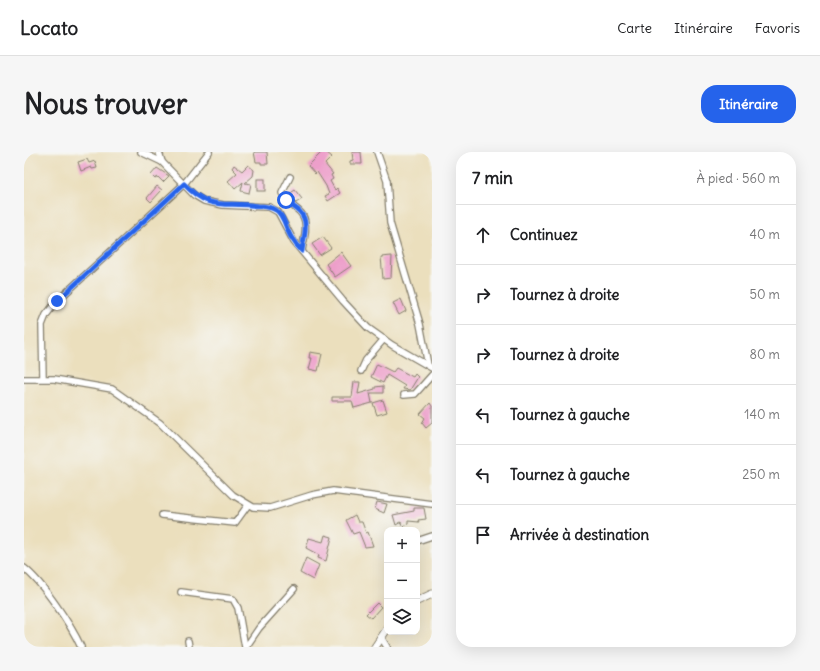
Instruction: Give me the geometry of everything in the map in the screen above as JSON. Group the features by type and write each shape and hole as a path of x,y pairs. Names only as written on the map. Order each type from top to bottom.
{"main road":[{"path":"420,600 432,594"},
{"path":"375,647 384,633"}],"street":[{"path":"141,152 162,162 198,198 204,201 223,205 255,205 274,209 280,215 291,237 302,251 347,306 368,328 430,366"},
{"path":"159,152 162,162"},
{"path":"43,378 41,331 46,315 57,301 184,184 209,152"},
{"path":"378,152 387,181 390,223 415,307 430,366"},
{"path":"290,177 282,193 288,203 300,211 304,218 305,231 302,251"},
{"path":"361,371 366,360 384,339"},
{"path":"404,395 415,394 432,374"},
{"path":"24,379 43,378 112,388 160,423 233,495 248,505 258,508 270,508 312,495 333,491 432,504"},
{"path":"162,515 236,523 248,505"},
{"path":"420,539 432,536"},
{"path":"24,568 31,574 61,612 81,647"},
{"path":"245,647 259,628 294,589"},
{"path":"181,592 230,598 235,601 238,608 245,647"},
{"path":"381,637 387,647"},
{"path":"188,641 189,647"}],"building":[{"path":"254,152 267,152 268,164 256,162"},
{"path":"322,152 326,152 332,157 325,164 333,174 331,175 333,179 330,181 335,190 337,188 340,193 328,201 325,196 329,194 326,186 317,172 315,174 308,166"},
{"path":"352,152 361,152 362,164 350,164 350,161 353,160"},
{"path":"87,159 89,163 95,161 97,168 92,169 91,167 81,171 78,162"},
{"path":"234,165 242,171 248,165 254,170 253,176 245,183 251,184 249,193 241,191 243,182 235,189 228,181 237,173 232,168"},
{"path":"157,168 169,176 163,182 158,177 155,179 151,175"},
{"path":"257,179 265,179 265,191 257,191"},
{"path":"157,186 162,190 151,202 147,198"},
{"path":"295,190 302,199 296,203 288,195"},
{"path":"323,237 331,248 320,255 312,244"},
{"path":"341,252 351,266 335,277 326,264"},
{"path":"392,256 391,278 383,279 381,257"},
{"path":"401,299 406,311 399,315 393,303"},
{"path":"310,352 322,354 318,371 309,369 312,358 309,358"},
{"path":"377,364 393,372 396,368 413,377 415,374 418,377 410,390 403,389 405,386 387,375 383,383 371,377"},
{"path":"354,382 360,382 358,394 375,389 375,387 383,386 383,393 370,393 372,403 354,408 352,401 332,401 332,397 352,397"},
{"path":"383,400 387,412 377,415 373,403"},
{"path":"430,403 432,406 432,423 426,428 422,423 425,418 420,414"},
{"path":"377,502 387,504 384,513 375,509"},
{"path":"414,508 424,508 426,519 418,520 419,522 408,521 408,524 402,526 401,522 396,525 393,515 414,511"},
{"path":"355,515 358,522 362,522 366,533 368,532 373,546 365,547 359,532 353,534 346,520"},
{"path":"325,535 332,537 326,561 318,558 319,555 306,548 309,538 323,542"},
{"path":"306,558 319,565 313,580 300,573"},
{"path":"377,603 381,607 371,618 366,614"}],"route":[{"path":"57,301 184,184 194,195 204,201 223,205 255,205 274,209 280,215 294,242 302,251 305,231 304,218 300,211 291,206 286,200"}]}
